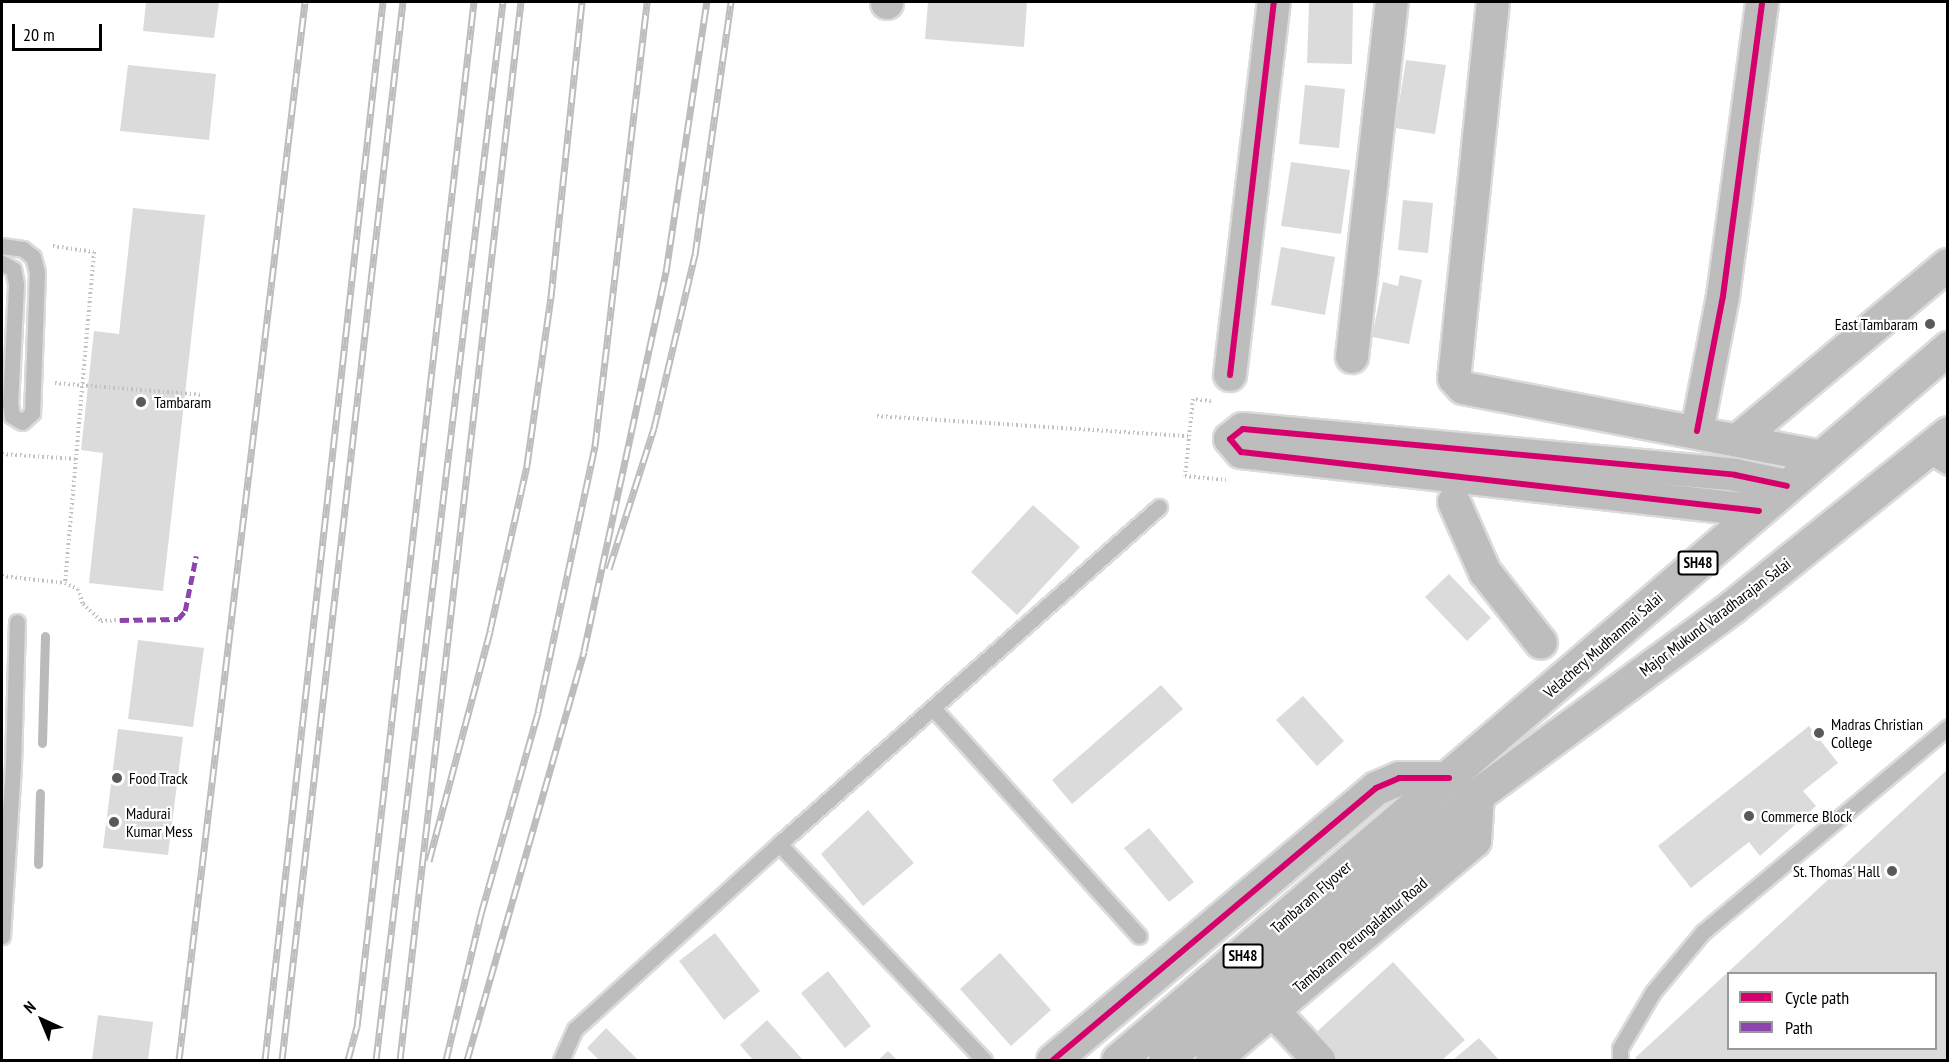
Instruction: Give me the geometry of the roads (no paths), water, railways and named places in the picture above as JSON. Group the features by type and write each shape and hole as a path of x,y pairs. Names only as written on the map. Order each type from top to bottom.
{"main road":[{"name":"Velachery Mudhanmai Salai","path":"1449,778 1947,348"},
{"name":"Major Mukund Varadharajan Salai","path":"1477,795 1940,451"},
{"path":"1053,1060 1376,788 1399,778 1449,778"},
{"name":"Tambaram Flyover","path":"1165,1060 1378,859 1449,778"},
{"name":"Tambaram Flyover","path":"1118,1060 1378,859 1477,795"},
{"name":"Tambaram Perungalathur Road","path":"1212,1060 1474,840 1477,795"}],"street":[{"path":"1230,375 1274,2"},
{"path":"1352,357 1392,2"},
{"path":"1493,2 1454,378 1463,388 1698,430 1821,457"},
{"path":"1698,430 1723,296 1762,2"},
{"path":"1739,439 1947,265"},
{"path":"1759,510 1241,452 1230,439 1243,429 1735,475 1787,486"},
{"path":"1454,502 1485,572 1541,643"},
{"path":"1272,1010 1319,1060"}],"lane":[{"path":"2,246 23,249 33,257 37,272 32,413 22,422 12,416 10,404 16,284 13,269 2,263"},
{"path":"561,1060 575,1029 779,844 1159,507"},
{"path":"2,936 13,765 17,622"},
{"path":"933,708 1139,936"},
{"path":"1620,1060 1620,1048 1653,992 1703,932 1947,727"},
{"path":"779,844 984,1060"}],"waterway":[{"path":"42,743 45,636"},
{"path":"38,864 40,793"}],"railway":[{"path":"179,1060 305,2"},
{"path":"265,1060 383,2"},
{"path":"282,1060 403,2"},
{"path":"348,1060 357,1027 474,2"},
{"path":"376,1060 503,2"},
{"path":"400,1060 521,2"},
{"path":"429,861 490,631 527,465 551,297 582,2"},
{"path":"446,1060 481,914 538,712 595,446 647,2"},
{"path":"467,1060 584,651 666,272 707,2"},
{"path":"609,569 654,428 695,255 731,2"}],"place":[{"name":"East Tambaram","path":"1930,324"},
{"name":"Tambaram","path":"141,402"},
{"name":"Madras Christian College","path":"1819,733"},
{"name":"Food Track","path":"117,778"},
{"name":"Commerce Block","path":"1749,816"},
{"name":"Madurai Kumar Mess","path":"114,822"},
{"name":"St. Thomas' Hall","path":"1892,871"}]}
